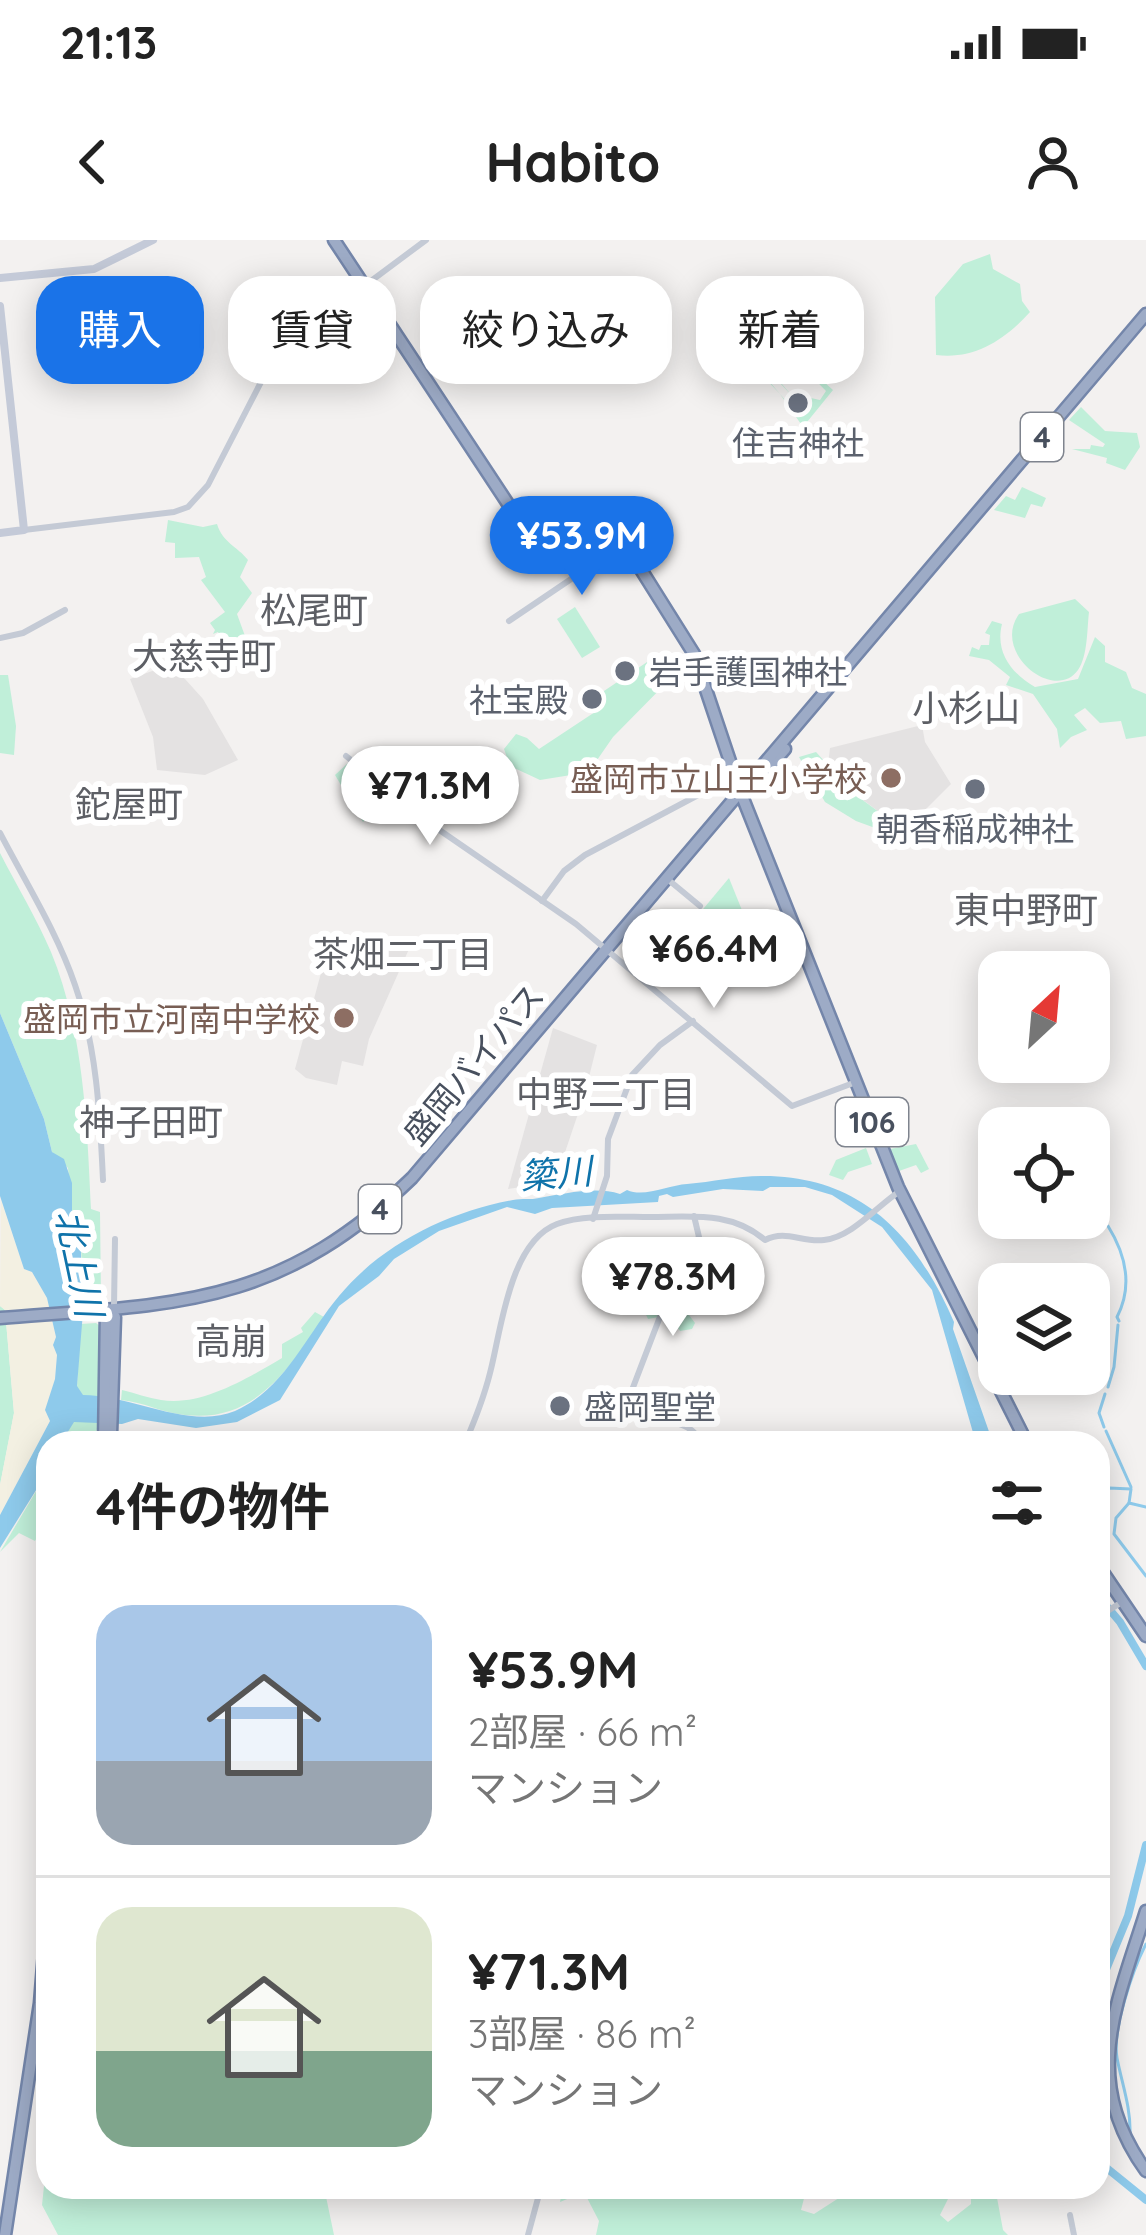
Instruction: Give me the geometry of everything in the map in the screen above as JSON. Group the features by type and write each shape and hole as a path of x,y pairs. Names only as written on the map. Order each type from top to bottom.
{"highway":[{"path":"334,240 358,276"},
{"name":"盛岡バイパス","path":"608,951 671,882 1146,314"},
{"name":"盛岡バイパス","path":"0,1321 106,1314 214,1296 264,1278 340,1240 374,1214 412,1178 1146,324"},
{"path":"396,334 518,519 541,532 577,526 602,528 622,543"},
{"name":"106","path":"622,543 694,654 734,776 900,1192 1021,1431"},
{"path":"106,1314 111,1377 107,1431"},
{"path":"1110,1587 1146,1636"},
{"path":"1110,2038 1146,1911"},
{"path":"8,2235 36,2032"},
{"path":"8,2235 36,2050"},
{"path":"1110,2086 1118,2124 1146,2171"}],"main road":[{"path":"0,278 94,269 153,240"},
{"path":"0,306 23,530 0,533"}],"street":[{"path":"379,276 426,240"},
{"path":"23,530 188,507 208,485 260,384"},
{"path":"509,621 622,543"},
{"path":"0,638 35,627 65,610"},
{"path":"346,756 435,827 608,951 792,1106 856,1082"},
{"path":"542,901 564,871 585,855 734,776"},
{"path":"0,833 57,941 81,1005 93,1062 103,1180"},
{"path":"671,882 700,906"},
{"path":"594,1216 605,1182 608,1139 632,1075 660,1045 693,1022"},
{"path":"469,1431 491,1368 502,1308 521,1265 555,1224 594,1216 694,1216 742,1224 765,1240 784,1233 808,1240 831,1239 900,1192"},
{"path":"694,1216 699,1237 679,1267 632,1390 648,1414 694,1431"},
{"path":"106,1314 115,1239"},
{"path":"1110,1610 1119,1604"},
{"path":"529,2235 538,2199"},
{"path":"1070,2215 1074,2235"}],"shaded area":[{"path":"166,666 203,699 238,760 205,775 157,770 153,737 130,679"},
{"name":"盛岡市立山王小学校","path":"922,725 925,742 951,784 924,811 928,816 906,832 827,773 830,748"},
{"name":"盛岡市立河南中学校","path":"375,939 409,949 369,1039 363,1066 342,1061 337,1085 306,1078 295,1069 321,973 319,954 341,942"},
{"path":"553,1028 597,1045 585,1093 555,1182 508,1189"}],"green space":[{"path":"990,254 993,269 1020,284 1022,301 1030,312 988,346 963,354 936,355 935,297 963,264"},
{"path":"771,384 772,384 797,414 811,398 820,400 826,391 819,384 833,390 803,427"},
{"path":"1081,407 1105,431 1137,433 1140,447 1125,470 1106,463 1107,458 1072,449 1105,444 1069,420"},
{"path":"1022,487 1046,498 1042,507 1031,504 1025,518 994,510 1006,496 1015,500"},
{"path":"168,520 203,527 217,524 248,560 240,577 252,593 237,614 245,636 228,649 218,632 213,634 210,623 225,612 201,580 206,577 199,557 175,558 175,543 165,542"},
{"path":"1075,599 1089,612 1081,664 1068,679 1042,677 1019,658 1013,644 1019,614"},
{"path":"575,607 600,647 582,658 557,619"},
{"path":"992,621 1002,624 1001,644 1007,661 1035,687 1078,679 1095,637 1105,646 1105,662 1126,672 1132,688 1146,694 1146,736 1126,739 1121,721 1100,723 1085,708 1074,715 1087,730 1060,748 1057,729 1033,694 1006,685 1010,677 989,660 969,656 972,647 979,650 989,645 990,635 985,633"},
{"path":"659,654 678,671 613,737 595,763 571,775 540,780 510,766 504,749 516,734 539,749 595,712 598,695"},
{"path":"0,675 8,675 16,726 14,755 0,753"},
{"path":"816,752 826,763 826,773 906,832 934,814 938,821 897,836 856,821 825,802 799,757"},
{"path":"348,763 389,798 363,822 335,775"},
{"path":"0,853 51,952 71,1014 82,1079 91,1209 100,1212 101,1296 95,1306 83,1307 85,1290 98,1289 82,1286 81,1236 72,1212 68,1168 52,1152 44,1119 0,1013"},
{"path":"729,878 762,960 756,969 694,920"},
{"path":"916,1144 929,1169 921,1173 916,1165 899,1171 890,1149"},
{"path":"866,1148 872,1164 848,1172 843,1180 829,1175 836,1160"},
{"path":"646,1292 664,1293 671,1311 686,1311 695,1323 692,1329 680,1331 669,1315 648,1319 641,1304"},
{"path":"0,1306 5,1310 14,1413 0,1485"},
{"path":"315,1312 324,1317 297,1355 251,1401 210,1415 185,1415 121,1400 122,1390 176,1401 224,1389 282,1358 282,1344 303,1332 301,1328"},
{"path":"80,1324 101,1327 100,1398 83,1396 77,1387"},
{"path":"73,1422 99,1422 96,1431 68,1431"},
{"path":"36,1491 35,1541 19,1533 0,1552"},
{"path":"43,2199 326,2199 334,2235 58,2235"},
{"path":"588,2199 804,2199 801,2210 814,2214 837,2199 948,2199 940,2215 948,2222 971,2199 997,2199 1008,2235 596,2235 599,2221"}],"sand":[{"path":"1,1200 24,1269 32,1272 47,1298 57,1355 46,1410 50,1421 45,1431 36,1431 36,1447 0,1515 0,1485 14,1413 5,1310 0,1306"}],"water":[{"name":"北上川","path":"0,1013 44,1119 52,1152 64,1159 72,1183 85,1287 77,1386 83,1395 199,1417 235,1411 268,1389 356,1277 396,1246 441,1222 516,1199 590,1191 649,1192 743,1177 796,1178 856,1199 903,1238 954,1322 989,1431 973,1431 932,1290 882,1227 832,1195 805,1187 770,1187 667,1194 659,1196 658,1202 552,1208 535,1214 507,1207 439,1231 394,1259 339,1306 280,1400 237,1422 196,1428 138,1419 122,1424 74,1422 68,1431 45,1431 50,1421 45,1410 55,1379 56,1337 47,1298 32,1272 24,1269 0,1196"},
{"path":"36,1447 36,1490 0,1548 0,1515"}],"waterway":[{"path":"1110,1230 1125,1271 1119,1321"},
{"path":"1110,1380 1118,1325"},
{"path":"1104,1427 1099,1413 1105,1395"},
{"path":"1110,1440 1131,1487"},
{"path":"1110,1488 1131,1489 1129,1503 1146,1507"},
{"path":"1129,1503 1116,1518 1114,1534 1146,1576"},
{"name":"簗川","path":"1110,1610 1146,1666"},
{"name":"簗川","path":"1110,1960 1128,1916 1146,1845"},
{"path":"1130,2134 1116,2046 1125,2000 1146,1944"},
{"name":"簗川","path":"1110,2171 1146,2200"}],"place":[{"name":"住吉神社","path":"798,403"},
{"name":"岩手護国神社","path":"625,671"},
{"name":"社宝殿","path":"592,699"},
{"name":"盛岡市立山王小学校","path":"891,778"},
{"name":"朝香稲成神社","path":"975,789"},
{"name":"盛岡市立河南中学校","path":"344,1018"},
{"name":"盛岡聖堂","path":"560,1406"}],"district":[{"name":"松尾町","path":"314,609"},
{"name":"大慈寺町","path":"204,655"},
{"name":"小杉山","path":"966,707"},
{"name":"鉈屋町","path":"129,803"},
{"name":"東中野町","path":"1026,909"},
{"name":"茶畑二丁目","path":"403,953"},
{"name":"中野二丁目","path":"606,1093"},
{"name":"神子田町","path":"151,1121"},
{"name":"高崩","path":"231,1340"}]}
